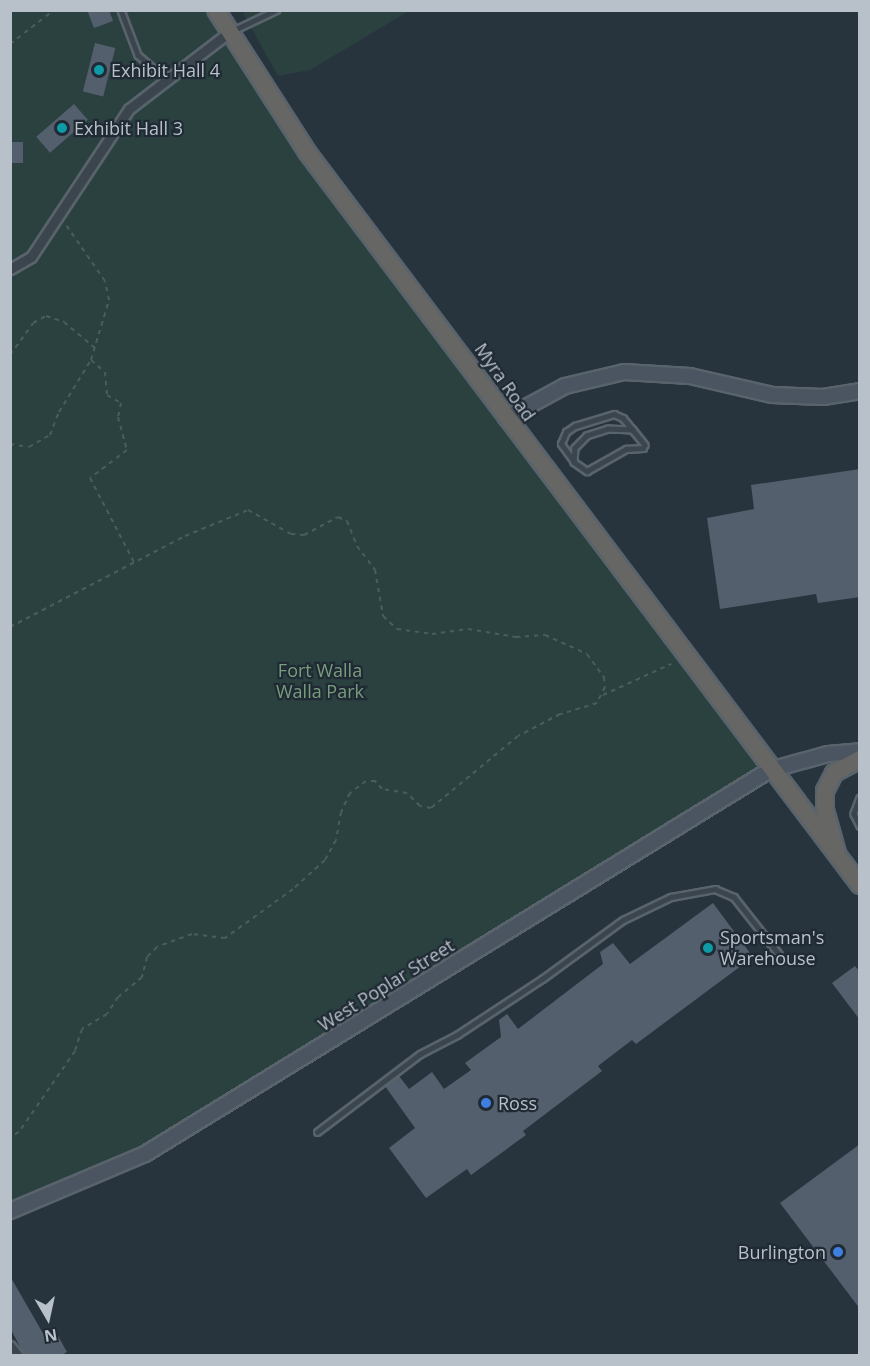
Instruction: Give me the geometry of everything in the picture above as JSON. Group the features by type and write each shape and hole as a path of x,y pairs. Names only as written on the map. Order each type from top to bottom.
{"highway":[{"name":"Myra Road","path":"216,10 228,33 307,152 449,337 506,418 770,770 860,885"},
{"path":"840,862 825,810 825,791 834,773 860,759"}],"main road":[{"path":"506,418 565,386 624,372 690,376 772,395 823,397 860,392"},
{"name":"West Poplar Street","path":"10,1211 145,1154 770,770 828,754 860,751"}],"street":[{"path":"10,269 31,257 129,110 228,33"},
{"path":"10,1346 18,1356"}],"lane":[{"path":"121,10 138,55 167,80"},
{"path":"228,33 276,10"},
{"path":"614,414 623,418 633,430 644,447 627,449 586,471 574,462 561,444 566,432 575,426 614,414"},
{"path":"574,462 575,448 587,436 608,429 633,430"},
{"path":"860,798 854,808 860,826"},
{"path":"316,1132 420,1054 457,1035 542,979 623,920 670,897 715,889 734,897 779,954"}],"path":[{"path":"10,44 54,10"},
{"path":"10,444 29,447 50,435 59,412 96,349 109,300 108,287 59,215"},
{"path":"10,355 33,323 46,316 64,322 96,349"},
{"path":"91,360 105,372 107,394 121,402 118,417 127,450 90,478 134,562"},
{"path":"10,627 134,562 248,510 291,534 304,535 338,517 347,521 357,546 375,570 383,616 398,629 432,634 468,629 504,636 554,637 587,654 597,665 604,678 603,695"},
{"path":"10,1137 19,1132 75,1051 82,1029 107,1014 118,997 142,977 147,957 157,947 192,934 225,938 293,889 325,860 336,840 340,812 350,793 366,781 375,781 382,789 407,793 420,806 431,808 518,736 560,714 597,703 603,695 671,664"}],"green space":[{"name":"Fort Walla Walla Park","path":"11,11 216,11 228,33 770,770 145,1154 11,1211"},
{"path":"242,11 409,11 310,70 278,76"}],"building":[{"path":"87,10 109,10 113,21 94,28"},
{"name":"Exhibit Hall 4","path":"95,43 115,48 103,97 83,92"},
{"name":"Exhibit Hall 3","path":"74,104 88,120 50,153 36,137"},
{"path":"10,142 23,142 23,163 10,163"},
{"path":"860,469 860,597 818,603 816,594 720,609 707,518 754,509 751,485"},
{"path":"713,903 753,957 636,1044 632,1040 598,1066 602,1071 523,1131 526,1135 471,1175 467,1169 426,1198 389,1148 415,1128 385,1086 399,1076 409,1089 432,1072 444,1089 471,1070 465,1063 501,1037 499,1020 507,1014 518,1029 603,964 600,952 613,943 630,964"},
{"path":"855,966 860,972 860,1020 832,983"},
{"name":"Burlington","path":"860,1144 860,1309 780,1203"},
{"path":"10,1276 48,1342 58,1336 67,1352 60,1356 25,1356 10,1328"}],"place":[{"name":"Exhibit Hall 4","path":"99,70"},
{"name":"Exhibit Hall 3","path":"62,128"},
{"name":"Sportsman's Warehouse","path":"708,948"},
{"name":"Ross","path":"486,1103"},
{"name":"Burlington","path":"838,1252"}]}
